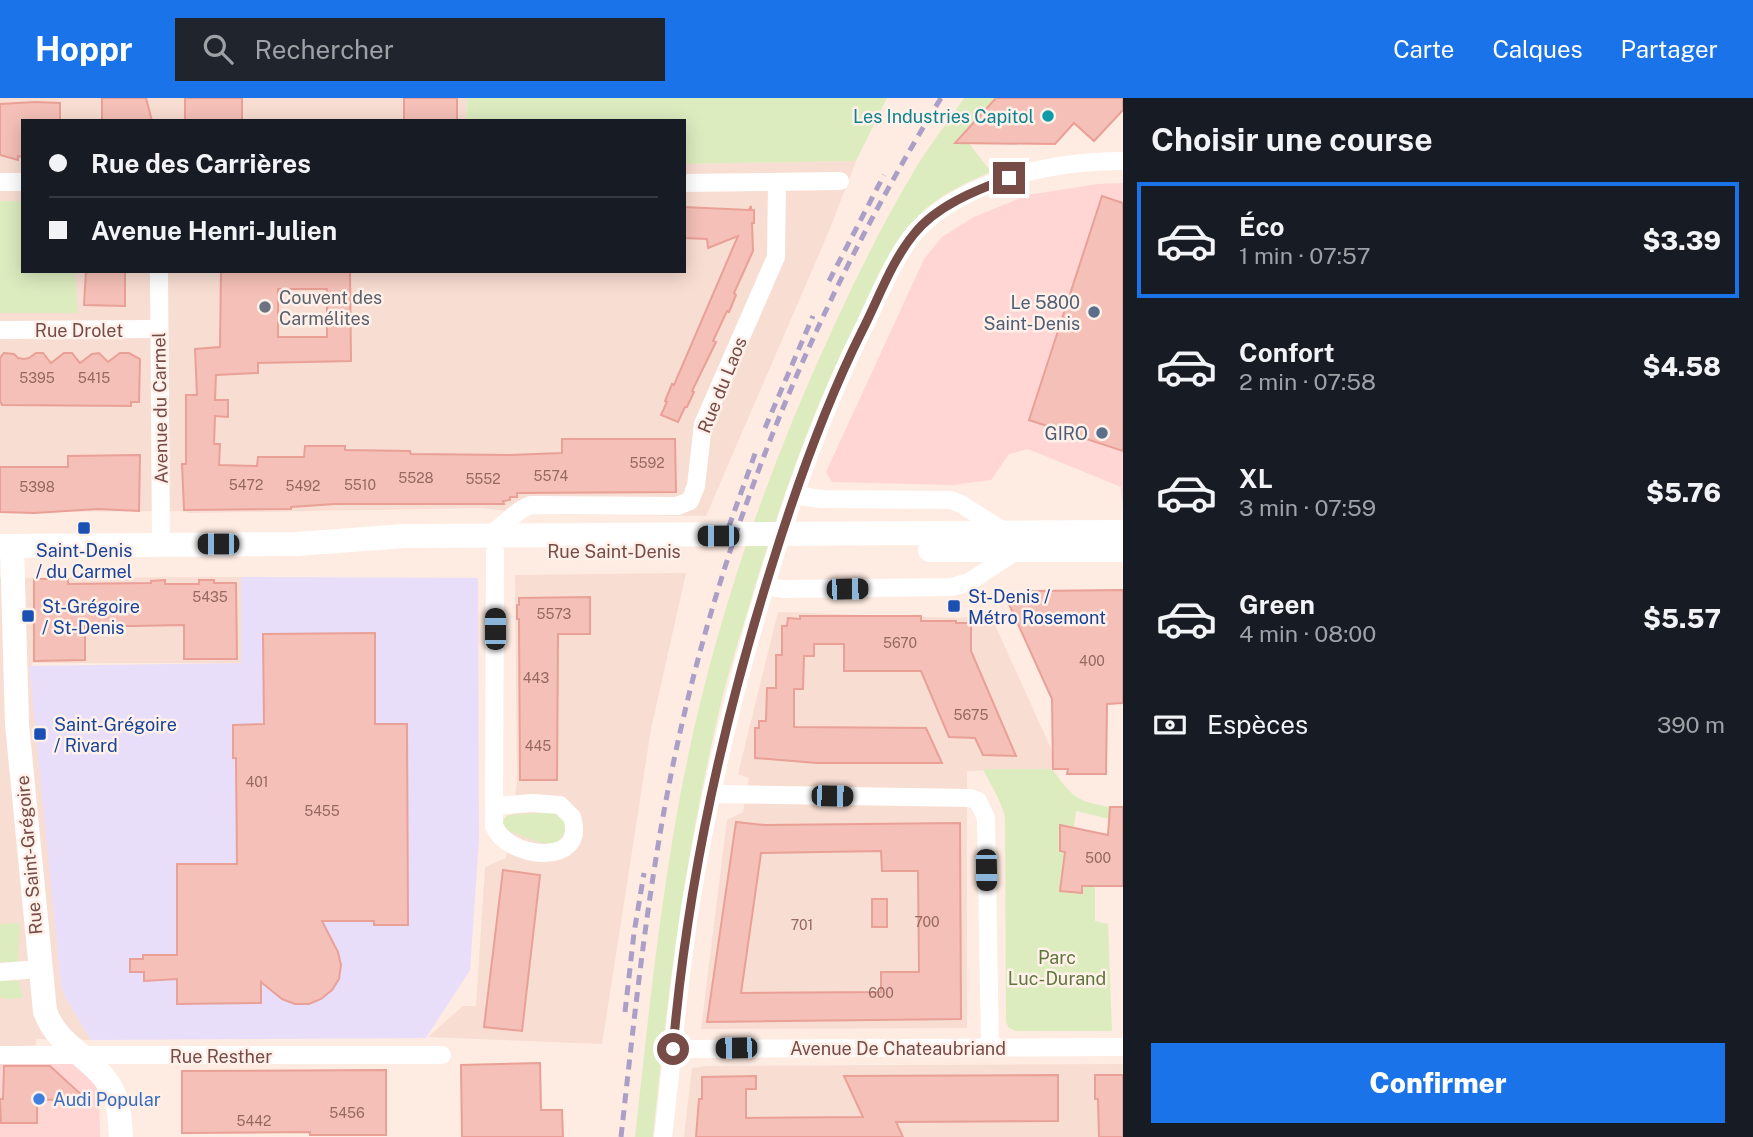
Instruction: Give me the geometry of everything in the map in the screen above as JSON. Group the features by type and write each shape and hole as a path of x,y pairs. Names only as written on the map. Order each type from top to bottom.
{"main road":[{"name":"Rue Saint-Denis","path":"1011,542 1123,532"},
{"name":"Rue Saint-Denis","path":"6,546 296,544 404,552 489,544 1011,542 1123,550"},
{"name":"Rue Saint-Grégoire","path":"6,546 8,724 45,1010 51,1026 61,1040 102,1075 114,1092 119,1109 121,1137"}],"street":[{"path":"663,1137 689,916 711,794 738,680 794,495 823,415 855,345 906,245 920,226 953,203 1021,174 1068,164 1123,161"},
{"path":"686,183 840,181"},
{"path":"0,182 21,182"},
{"name":"Rue du Laos","path":"489,544 499,528 521,509 531,505 677,506 690,501 696,486 703,424 776,257 777,183"},
{"name":"Avenue du Carmel","path":"159,273 162,544"},
{"name":"Rue Drolet","path":"0,330 159,329"},
{"path":"767,581 782,589 951,587 969,582 1011,542 961,504 951,500 821,499 794,495"},
{"path":"489,544 495,806"},
{"path":"711,794 970,798 981,803 986,818 990,1047"},
{"path":"0,972 40,969"},
{"name":"Avenue De Chateaubriand","path":"673,1049 1123,1047"},
{"name":"Rue Resther","path":"0,1055 442,1055"}],"shaded area":[{"path":"0,98 467,98 466,119 21,119 21,273 686,273 686,164 856,161 829,231 706,516 532,514 481,508 190,513 0,512"},
{"path":"1123,183 1123,509 1121,487 1028,449 1009,454 991,480 952,485 832,482 826,472 924,259 942,237 974,217 1028,195 1098,184"},
{"path":"686,573 651,729 602,1044 428,1037 463,1006 476,1006 485,867 506,858 517,782 515,575"},
{"path":"241,577 242,663 32,663 61,984 65,997 91,1040 36,1039 36,1045 0,1047 0,578"},
{"path":"241,577 478,578 479,839 470,970 426,1038 91,1040 65,997 61,984 29,666 241,663"},
{"path":"778,612 958,618 990,614 1053,753 1052,769 967,771 967,1028 701,1029 727,820 743,812 749,778 738,774"},
{"path":"0,1057 71,1058 99,1087 100,1137 0,1137"},
{"path":"1123,1064 1123,1137 684,1137 692,1068"}],"green space":[{"path":"467,98 887,98 856,161 686,164 686,119 466,119"},
{"path":"964,98 996,98 955,143 969,143 991,172 935,201 898,240 874,284 824,392 765,553 725,688 698,810 672,973 653,1137 635,1137 674,830 694,728 724,614 761,502 828,339 893,208 917,166"},
{"path":"0,201 21,201 21,273 75,273 78,313 0,313"},
{"name":"Parc Luc-Durand","path":"983,769 1052,769 1065,786 1082,800 1110,807 1109,819 1076,811 1074,827 1060,825 1060,851 1073,854 1061,891 1081,893 1082,886 1095,886 1095,921 1108,924 1112,1031 1016,1031 1009,1028 1006,1022 1005,817"},
{"path":"552,812 564,821 565,831 557,843 541,843 507,830 502,821 508,815"},
{"path":"20,923 18,962 0,962 0,924"},
{"path":"0,981 19,981 23,998 0,997"}],"building":[{"path":"102,98 146,98 151,119 102,119"},
{"path":"185,98 242,98 242,119 185,119"},
{"path":"404,98 457,98 457,119 404,119"},
{"name":"Les Industries Capitol","path":"996,98 1123,98 1123,110 1094,141 1074,123 1055,144 955,143"},
{"path":"60,103 60,119 21,119 21,157 18,156 18,160 0,155 0,104"},
{"name":"Le 5800 Saint-Denis","path":"1102,196 1123,203 1123,451 1029,420"},
{"path":"751,206 751,210 754,210 753,251 734,293 736,295 729,312 727,311 713,341 716,342 678,422 661,415 667,402 665,401 738,236 708,248 707,239 686,238 686,207 749,210"},
{"path":"86,273 125,273 125,306 84,305"},
{"path":"221,273 350,273 351,361 258,363 258,373 216,375 215,400 228,400 228,417 215,416 214,444 220,444 219,465 257,466 258,457 304,457 305,446 345,446 345,450 410,451 411,454 510,455 562,453 562,439 675,439 676,492 517,493 517,497 510,497 510,500 503,501 504,504 335,504 291,509 184,510 182,464 186,464 186,395 197,395 195,349 220,347","holes":["278,289 327,289 327,337 278,337"]},
{"path":"4,353 24,359 36,353 43,353 51,363 64,353 72,353 80,363 92,354 99,353 108,362 120,353 129,353 140,359 139,402 131,402 131,406 2,405 0,358"},
{"path":"140,455 139,511 98,509 0,512 0,467 68,467 68,456"},
{"path":"34,579 68,579 68,584 151,583 165,580 165,584 199,584 199,580 236,583 237,659 184,659 184,625 85,626 85,660 34,661"},
{"path":"1123,590 1123,703 1107,704 1106,774 1067,774 1068,769 1053,769 1052,699 1008,602 1032,591"},
{"path":"590,597 590,634 558,634 557,780 520,780 517,619 519,598"},
{"path":"800,616 921,616 921,621 971,623 971,651 1016,756 983,755 975,738 949,737 921,671 844,671 844,644 814,644 814,656 804,656 803,689 794,689 794,727 926,728 942,763 817,763 755,758 755,728 759,728 759,721 766,721 767,688 776,688 776,655 782,655 782,626 787,626 788,618 800,619"},
{"path":"375,633 375,724 407,724 408,925 374,925 374,921 322,921 338,952 341,965 339,979 332,990 309,1004 295,1004 282,999 261,982 261,1003 177,1004 177,979 144,981 144,972 130,972 130,959 143,959 143,955 177,955 177,864 237,864 233,725 264,724 263,634"},
{"path":"1110,807 1123,807 1123,886 1082,886 1082,893 1060,891 1065,852 1060,851 1060,825 1108,835"},
{"path":"736,822 765,825 960,823 961,1019 707,1022","holes":["881,851 882,871 918,871 919,972 881,972 881,992 741,993 761,853"]},
{"path":"503,870 540,875 522,1031 484,1027"},
{"path":"872,899 887,899 887,927 872,927"},
{"path":"540,1063 541,1110 562,1110 563,1137 462,1137 461,1065"},
{"path":"4,1066 50,1066 86,1099 37,1100 37,1123 1,1123 0,1099 3,1099"},
{"path":"386,1070 386,1135 310,1135 310,1132 182,1133 182,1071"},
{"path":"1058,1075 1058,1121 896,1122 903,1137 696,1137 699,1099 702,1099 702,1077 756,1076 756,1089 746,1089 746,1118 863,1117 844,1076"},
{"path":"1095,1075 1123,1075 1123,1137 1099,1137"}],"railway":[{"path":"621,1137 643,948 665,807 694,673 719,587 747,502 815,335 853,254 941,98"},
{"path":"829,281 884,175"},
{"path":"765,428 813,316"},
{"path":"723,543 756,451"},
{"path":"625,1012 644,873"}],"place":[{"name":"Les Industries Capitol","path":"1048,116"},
{"name":"Couvent des Carmélites","path":"265,307"},
{"name":"Le 5800 Saint-Denis","path":"1094,312"},
{"name":"GIRO","path":"1102,433"},
{"name":"Saint-Denis / du Carmel","path":"84,528"},
{"name":"St-Denis / Métro Rosemont","path":"954,606"},
{"name":"St-Grégoire / St-Denis","path":"28,616"},
{"name":"Saint-Grégoire / Rivard","path":"40,734"},
{"name":"Audi Popular","path":"39,1099"}],"route":[{"path":"673,1049 689,916 722,742 765,586 823,415 894,267 920,226 945,207 1009,178"}]}
